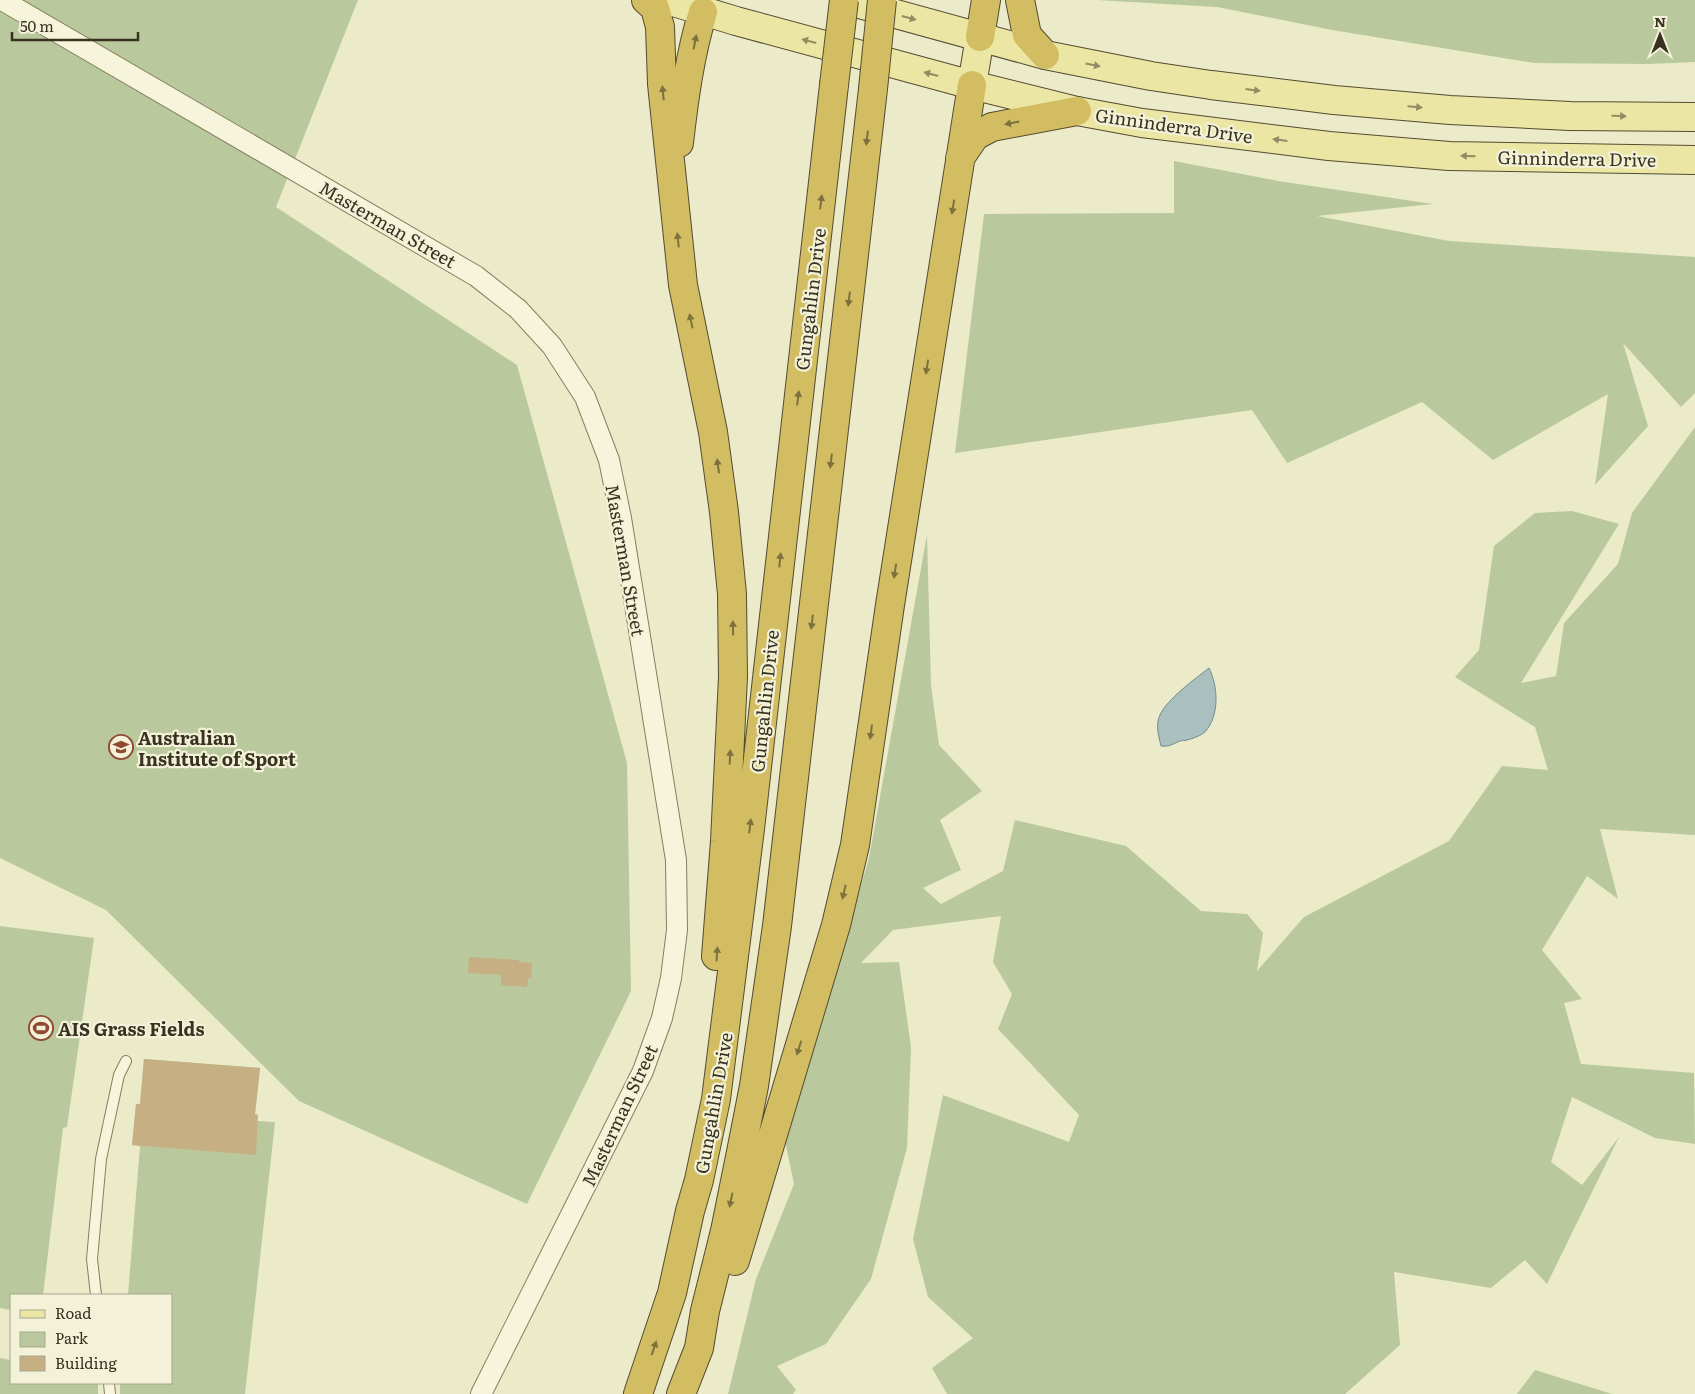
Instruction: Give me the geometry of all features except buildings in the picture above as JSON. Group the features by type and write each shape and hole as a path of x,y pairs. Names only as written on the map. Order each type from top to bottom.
{"highway":[{"path":"646,0 655,8 660,27 662,84 683,285 713,432 724,512 732,594 734,677 725,841 713,1004 696,1134 690,1212"},
{"name":"Gungahlin Drive","path":"638,1394 672,1293 690,1212 700,1180 716,1099 729,1004 844,0"},
{"name":"Gungahlin Drive","path":"681,1394 700,1348 705,1311 725,1231 754,1086 768,995 882,0"},
{"path":"980,37 986,0"},
{"path":"1020,0 1027,36 1045,55"},
{"path":"674,194 684,96 698,28 705,6"},
{"path":"700,1348 718,1315 742,1238 836,925 855,845 890,605 972,85"},
{"path":"960,158 975,136 992,127 1077,110"}],"main road":[{"name":"Ginninderra Drive","path":"667,0 705,6 972,85 1142,124 1329,146 1449,156 1695,160"},
{"path":"844,0 1045,55 1151,76 1334,100 1450,110 1570,116 1695,116"},
{"path":"972,85 980,37"}],"street":[{"name":"Masterman Street","path":"2,0 476,276 518,309 552,346 585,397 609,460 621,518 676,860 677,930 671,978 662,1018 643,1071 481,1394"}],"lane":[{"path":"96,1294 92,1259 101,1159 119,1075 126,1061"}],"green space":[{"path":"0,0 358,0 276,207 517,365 627,763 631,991 527,1204 299,1101 106,910 0,858"},
{"path":"1097,0 1695,0 1695,62 1648,64 1534,63 1332,30 1217,7"},
{"path":"1174,161 1278,181 1433,204 1317,216 1449,241 1695,257 1695,393 1681,407 1623,343 1648,426 1595,485 1608,394 1493,460 1422,402 1287,463 1252,410 955,453 984,214 1174,213"},
{"path":"1695,427 1695,835 1600,829 1618,899 1587,876 1542,950 1582,999 1564,1003 1581,1064 1694,1073 1695,1144 1655,1138 1572,1097 1551,1162 1582,1185 1619,1137 1547,1284 1525,1260 1491,1288 1394,1272 1400,1345 1345,1394 947,1394 932,1368 973,1338 928,1297 913,1239 943,1095 1069,1142 1079,1115 998,1029 1012,994 993,962 1001,916 893,930 861,963 899,962 911,1047 907,1148 871,1279 826,1344 777,1366 796,1390 793,1394 728,1394 756,1279 794,1184 785,1141 869,858 927,535 931,685 939,745 982,791 940,820 961,870 923,888 941,904 1003,871 1015,820 1126,846 1201,911 1247,914 1263,933 1257,971 1304,917 1449,841 1502,766 1548,770 1535,727 1455,677 1479,650 1494,546 1535,513 1572,511 1619,524 1521,683 1556,676 1564,623 1618,564 1632,513"},
{"name":"AIS Grass Fields","path":"0,926 94,938 67,1127 63,1128 43,1294 10,1294 10,1310 0,1308"},
{"path":"144,1059 260,1068 255,1114 258,1115 257,1121 275,1122 245,1394 120,1394 120,1384 172,1384 172,1294 128,1294 140,1146 132,1145 136,1104 140,1104"},
{"path":"0,1358 10,1360 10,1384 98,1384 98,1394 0,1394"},
{"path":"1535,1370 1612,1394 1517,1394"}],"water":[{"path":"1209,668 1216,692 1215,709 1210,725 1205,732 1197,737 1169,746 1161,746 1158,731 1160,715 1169,702"}],"place":[{"name":"Australian Institute of Sport","path":"121,747"},
{"name":"AIS Grass Fields","path":"41,1028"}]}
